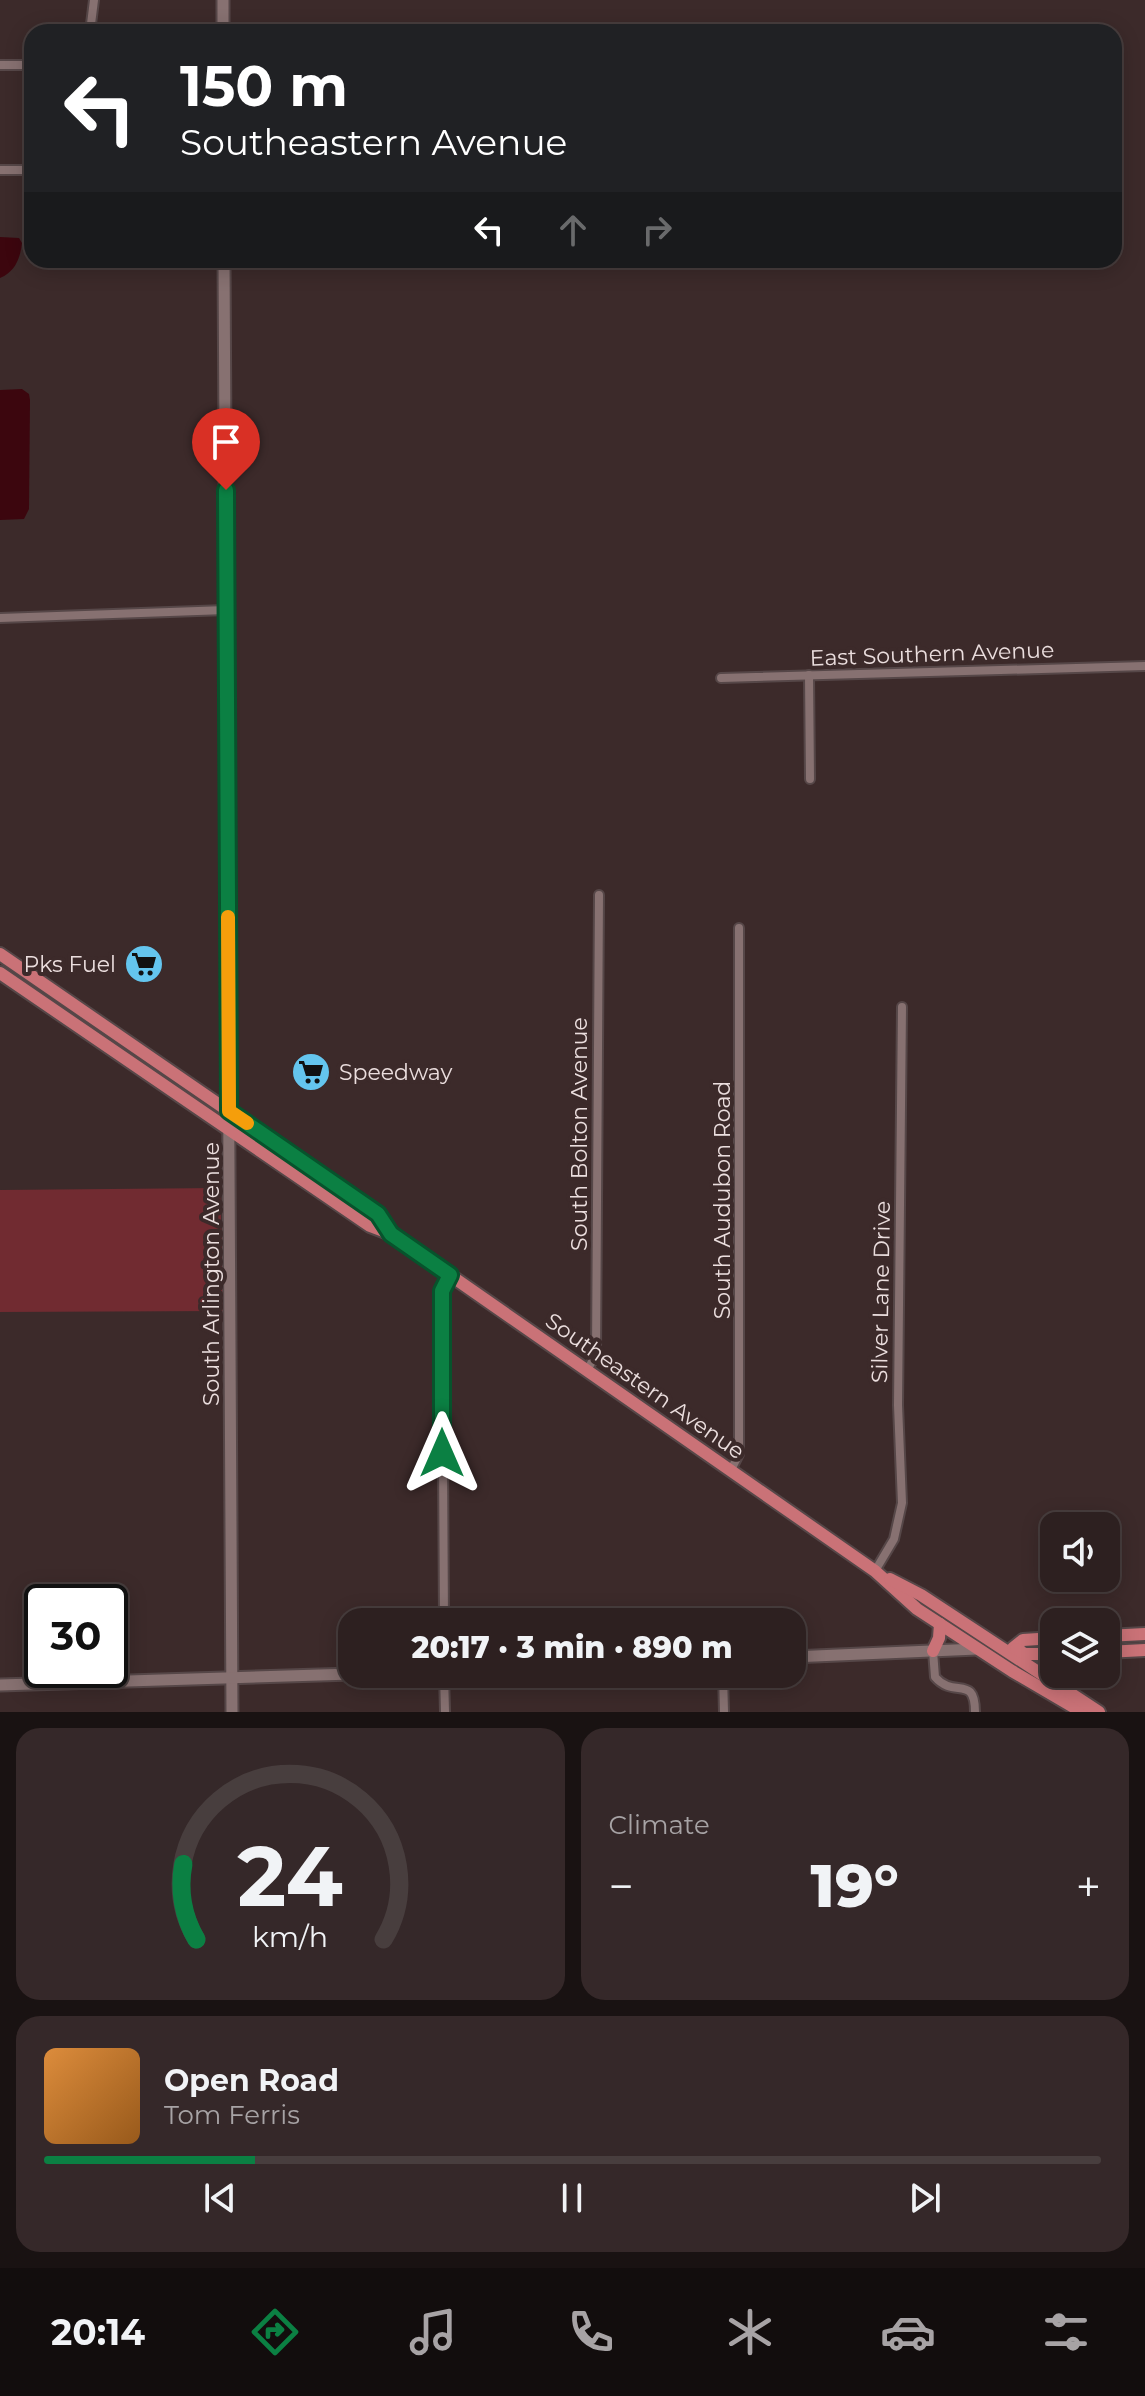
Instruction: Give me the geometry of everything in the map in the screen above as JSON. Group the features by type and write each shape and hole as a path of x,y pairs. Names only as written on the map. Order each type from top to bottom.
{"main road":[{"path":"223,0 223,24"},
{"name":"South Arlington Avenue","path":"224,268 232,1712"},
{"name":"Southeastern Avenue","path":"0,954 378,1214 391,1234"},
{"name":"Southeastern Avenue","path":"0,973 370,1226 391,1234 875,1571 917,1609 1082,1712"},
{"name":"Southeastern Avenue","path":"875,1571 921,1595 1040,1671"},
{"path":"933,1651 939,1638 940,1624"},
{"path":"1120,1635 1145,1634"},
{"path":"1008,1648 1023,1640 1040,1639"},
{"path":"806,1656 1008,1648 1040,1655"},
{"path":"1120,1651 1145,1650"},
{"path":"0,1685 338,1675"},
{"name":"Southeastern Avenue","path":"1065,1688 1099,1712"}],"street":[{"path":"91,24 94,0"},
{"path":"0,65 24,65"},
{"path":"0,170 24,170"},
{"path":"0,618 226,610"},
{"name":"East Southern Avenue","path":"721,678 1145,666"},
{"path":"809,675 810,779"},
{"name":"South Bolton Avenue","path":"587,1370 596,1355 599,895"},
{"name":"South Audubon Road","path":"731,1470 739,1454 739,928"},
{"name":"Silver Lane Drive","path":"875,1571 894,1539 903,1495 898,1405 902,1007"},
{"path":"444,1608 442,1291 450,1275"},
{"path":"933,1651 935,1677 950,1688 972,1691 975,1712"},
{"path":"444,1688 445,1712"},
{"path":"723,1688 724,1712"}],"shaded area":[{"path":"0,237 19,238 22,243 16,264 0,278"},
{"path":"22,389 29,394 30,400 29,509 24,519 0,520 0,390"},
{"path":"220,1188 224,1311 0,1312 0,1190"}],"slow traffic":[{"path":"228,917 229,1111 247,1123"}],"place":[{"name":"Pks Fuel","path":"144,964"},
{"name":"Speedway","path":"311,1072"}],"route":[{"path":"226,490 229,1111 378,1214 391,1234 450,1275 442,1291 442,1453"}]}
